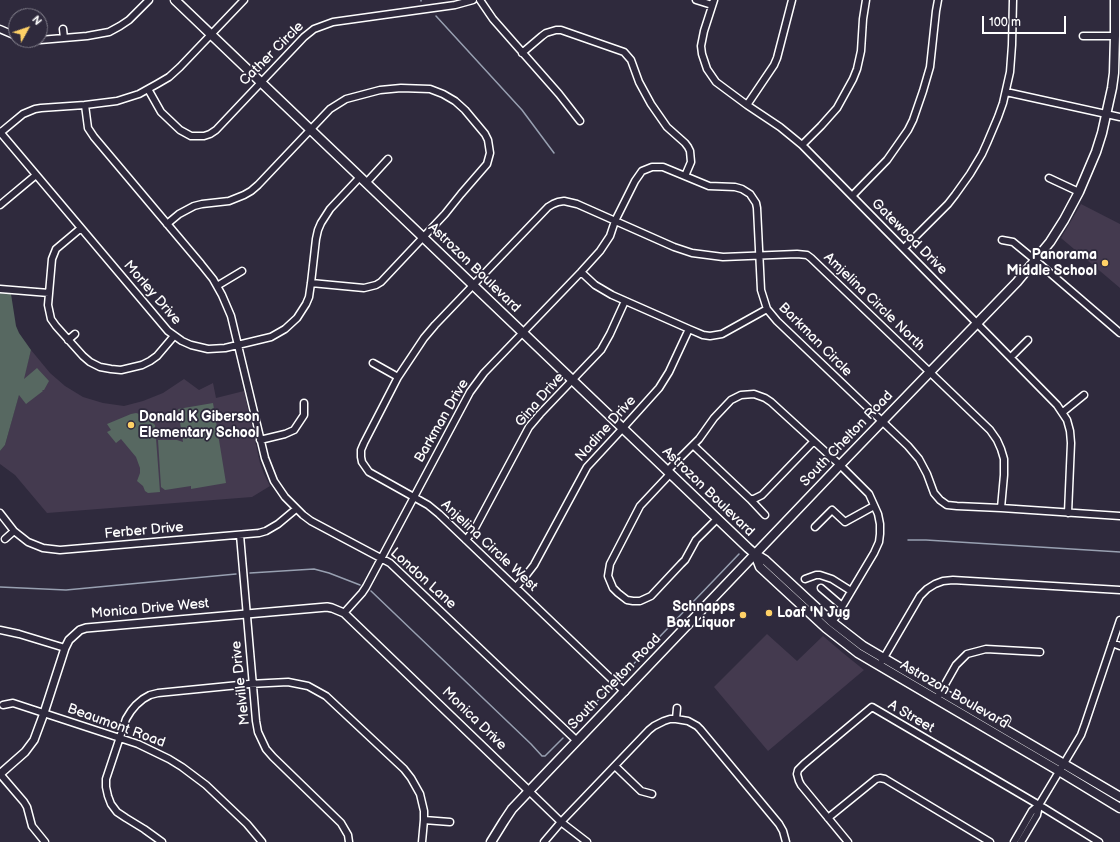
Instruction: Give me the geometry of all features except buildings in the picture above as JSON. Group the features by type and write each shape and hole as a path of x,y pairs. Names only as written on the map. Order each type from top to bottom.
{"main road":[{"name":"Astrozon Boulevard","path":"175,0 717,519 755,554 765,560 832,622 863,646 1120,797"},
{"name":"South Chelton Road","path":"491,842 512,809 1017,282 1050,242 1079,192 1096,152 1112,88 1117,52 1115,36 1115,0"},
{"name":"Astrozon Boulevard","path":"755,554 760,566 844,643 879,666 1120,808"}],"street":[{"path":"48,39 108,32 129,20 149,0"},
{"path":"0,132 23,114 35,109 117,101 148,89 169,77 180,67 244,0"},
{"name":"Cather Circle","path":"148,89 161,112 180,130 191,136 204,136 216,130 304,37 314,29 333,22 455,5 473,0"},
{"path":"480,0 488,14 559,94 580,121"},
{"path":"696,0 713,3"},
{"path":"747,105 774,65 792,0"},
{"path":"802,145 822,126 837,108 853,79 861,51 866,0"},
{"path":"852,196 887,160 913,120 929,73 938,0"},
{"path":"904,248 948,204 970,174 982,154 993,130 1006,92 1011,58 1014,0"},
{"name":"Gatewood Drive","path":"713,3 702,38 702,54 710,75 716,82 780,127 802,145 1011,357 1063,412 1070,431 1071,443 1068,513"},
{"path":"63,29 64,38"},
{"path":"522,53 546,33 556,30 561,30 624,52 632,60 639,82 667,128 688,147 691,162 685,176"},
{"path":"1082,36 1115,36"},
{"path":"167,224 179,214 194,206 229,201 244,196 258,185 330,110 346,99 387,88 430,89 443,94 460,105 485,134 489,146 489,159 487,164 451,207 381,282 364,288 311,283"},
{"path":"1006,92 1120,117"},
{"name":"London Lane","path":"85,105 90,132 205,268 217,286 232,316 265,458 274,481 285,497 303,515 320,526 382,557 396,567 577,741"},
{"name":"Morley Drive","path":"0,132 163,326 182,341 208,349 225,348 267,338 278,334 297,318 309,297 316,239 321,223 330,209 388,159"},
{"name":"Barkman Circle","path":"615,221 634,181 642,171 652,166 658,166 670,170 702,184 714,187 742,189 750,194 756,203 761,290 767,309 777,321 908,446 919,459 927,474 934,493 940,500 948,505 957,506 1120,516"},
{"path":"0,205 36,175"},
{"path":"1049,178 1079,192"},
{"name":"Anjelina Circle West","path":"615,221 570,202 558,202 542,213 429,331 398,377 364,443 361,450 361,457 362,462 369,472 434,509 625,692"},
{"name":"Amjelina Circle North","path":"615,221 674,247 692,253 723,256 807,255 990,430 997,440 1004,459 1001,508"},
{"name":"Barkman Drive","path":"344,613 362,593 470,392 484,373 604,246 610,236 615,221"},
{"path":"81,228 59,246 52,259 48,305 51,319 68,340 90,362 111,370 121,370 142,365 150,361 174,336"},
{"path":"1002,240 1013,242 1120,333"},
{"path":"217,286 242,271"},
{"path":"581,272 600,289 704,335 715,336 767,309"},
{"path":"0,289 49,293"},
{"name":"Gina Drive","path":"466,540 475,528 529,427 596,356 606,343 625,301"},
{"name":"Nadine Drive","path":"516,587 534,564 586,467 653,395 664,380 689,329"},
{"path":"68,340 75,334"},
{"path":"1011,357 1028,340"},
{"path":"373,363 398,377"},
{"path":"717,519 696,540 685,560 650,596 640,601 627,600 613,588 608,576 610,564 640,506 730,400 741,395 748,394 760,396 771,402 813,442 840,465 869,494 878,514 880,524 879,542 832,622"},
{"path":"1063,412 1084,395"},
{"path":"260,440 285,434 294,430 304,416 304,403"},
{"path":"750,499 754,499 762,495 813,442"},
{"path":"693,445 765,515"},
{"path":"815,527 832,510 845,522 874,506"},
{"name":"Ferber Drive","path":"0,513 14,531 35,546 60,550 259,533 266,531 284,520 296,508"},
{"path":"5,539 14,531"},
{"name":"Melville Drive","path":"240,535 257,726 262,741 266,749 342,823 348,835 349,842"},
{"path":"805,579 820,575 832,579 851,591"},
{"path":"879,666 920,596 927,589 943,581 953,580 1120,590"},
{"path":"821,588 842,606"},
{"name":"Monica Drive West","path":"0,774 18,759 30,746 44,713 65,648 74,634 80,630 86,628 246,613 327,607 344,613"},
{"name":"Monica Drive","path":"344,613 561,822 588,842"},
{"path":"1014,842 1032,812 1039,805 1081,735 1120,620"},
{"path":"0,630 19,634 65,648"},
{"path":"1112,643 1120,646"},
{"path":"937,700 956,665 967,654 986,649 1040,652"},
{"path":"162,842 117,812 111,804 108,796 106,779 126,720 131,711 136,705 150,695 158,693 288,682 308,686 326,696 404,769 420,794 424,811 422,842"},
{"name":"Beaumont Road","path":"3,705 13,703 155,751 195,776 206,785 247,824 262,842"},
{"name":"A Street","path":"848,842 801,785 797,774 798,770 804,764 872,707 1099,842"},
{"path":"676,719 677,708"},
{"path":"544,842 561,822 654,726 664,720 676,719 688,721 700,729 779,824 786,842"},
{"path":"1002,728 1007,719"},
{"path":"615,766 641,791 652,794"},
{"path":"0,774 27,807 32,826 45,842"},
{"path":"828,818 878,777 885,779 990,842"},
{"path":"1021,842 1037,815 1039,805"},
{"path":"424,820 450,822"}],"shaded area":[{"name":"Panorama Middle School","path":"1081,204 1120,224 1120,288 1061,238"},
{"name":"Donald K Giberson Elementary School","path":"31,350 50,373 65,386 83,397 103,403 124,406 143,401 163,393 184,379 199,390 213,383 216,398 244,391 260,463 270,486 252,497 47,513 15,475 0,464 0,451 5,445"},
{"path":"767,634 797,661 823,636 864,670 768,751 714,687"}],"green space":[{"path":"0,293 11,294 16,326 31,350 24,379 37,368 49,381 44,390 42,390 43,391 26,404 19,395 5,445 0,451"},
{"path":"213,403 226,483 191,489 191,486 165,490 161,487 158,440 177,440 183,442 178,409"},
{"path":"136,413 143,415 155,425 160,492 148,493 145,491 143,486 137,481 140,468 136,457 121,439 116,443 107,432 111,430 107,424"}],"waterway":[{"path":"436,16 522,110 554,153"},
{"path":"908,540 1120,552"},
{"path":"621,677 739,554"},
{"path":"250,573 314,569 360,585"},
{"path":"0,587 66,590 236,574"},
{"path":"371,591 542,756 545,756 563,738"},
{"path":"573,726 611,687"}],"place":[{"name":"Panorama Middle School","path":"1105,263"},
{"name":"Donald K Giberson Elementary School","path":"131,425"},
{"name":"Loaf 'N Jug","path":"769,613"},
{"name":"Schnapps Box Liquor","path":"743,615"}]}
